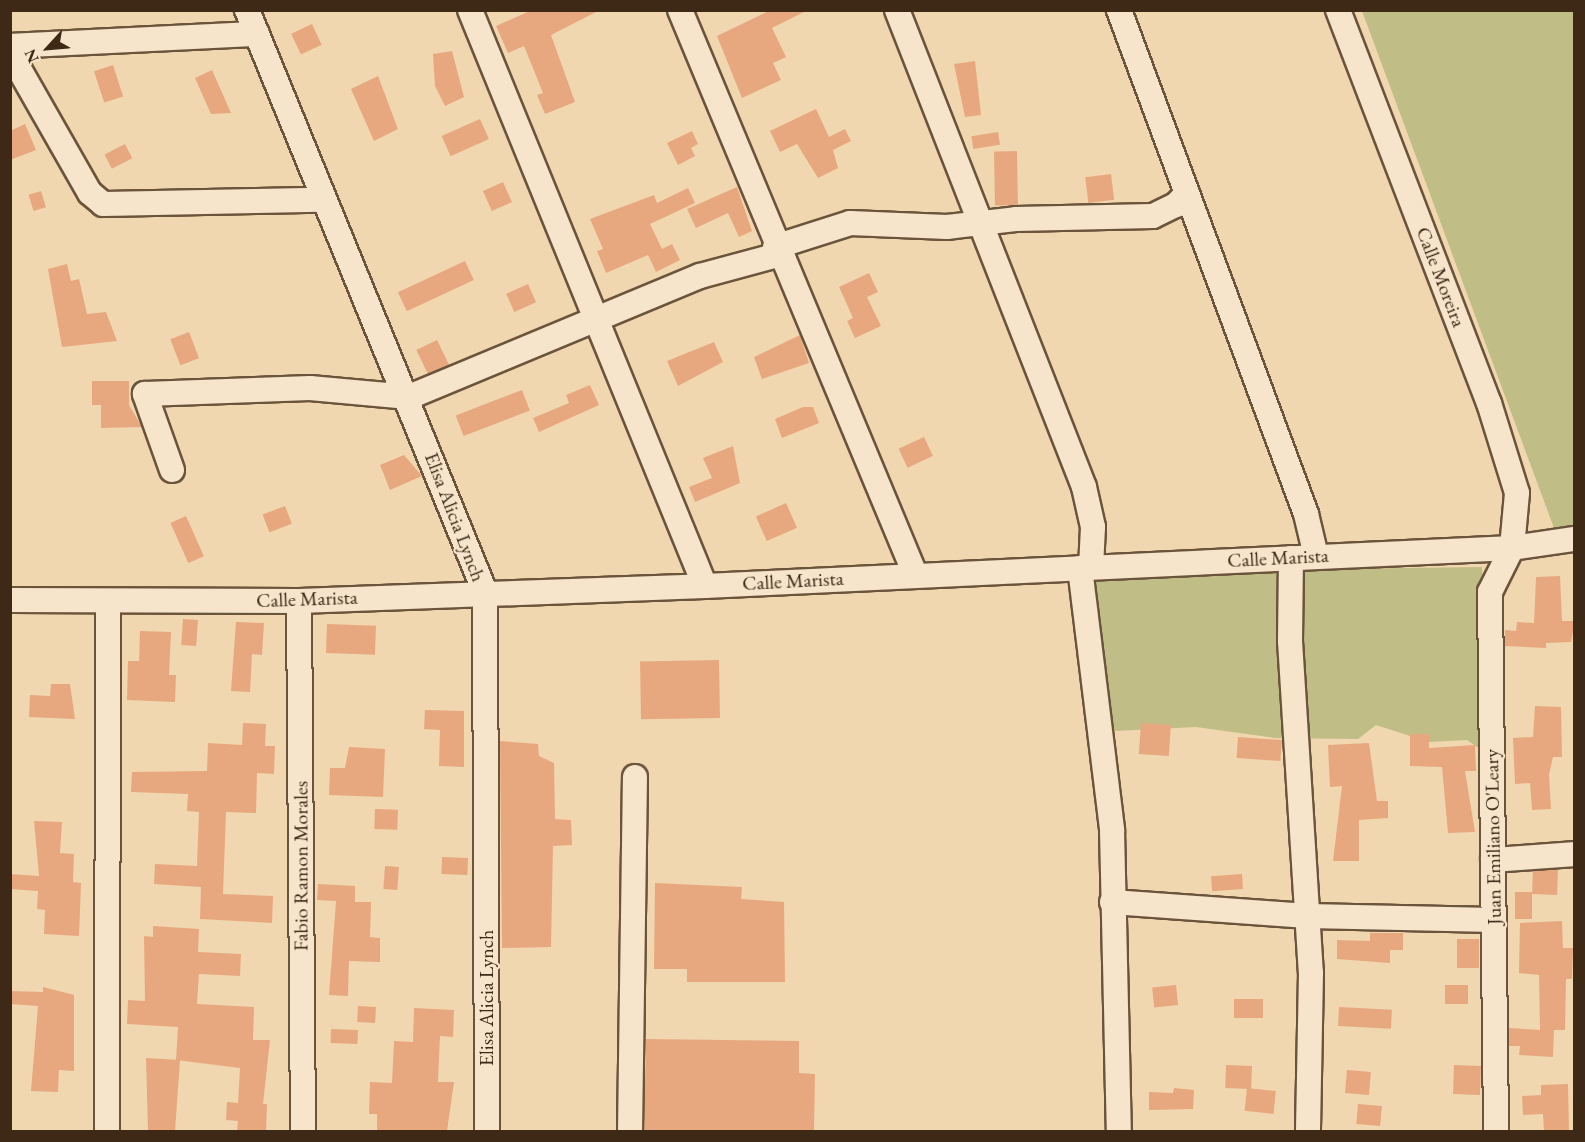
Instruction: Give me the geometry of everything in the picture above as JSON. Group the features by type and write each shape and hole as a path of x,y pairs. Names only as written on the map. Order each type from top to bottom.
{"street":[{"name":"Elisa Alicia Lynch","path":"247,10 320,200 409,397 485,592 487,1131"},
{"path":"470,10 705,586"},
{"path":"680,10 777,251 915,574"},
{"path":"897,10 1083,487 1093,527 1086,568 1112,830 1119,1131"},
{"path":"1119,10 1306,514 1316,556"},
{"name":"Calle Moreira","path":"1338,10 1489,403 1517,493 1512,548"},
{"path":"10,46 256,34"},
{"path":"10,53 90,193 103,204 320,200"},
{"path":"172,470 145,394 310,388 409,397 597,321 700,276 777,251 850,223 979,225 1016,219 1153,216 1176,205 1187,193"},
{"name":"Calle Marista","path":"10,600 299,601 485,592 705,586 915,574 1512,548 1575,539"},
{"name":"Juan Emiliano O'Leary","path":"1496,1131 1490,592 1512,548"},
{"path":"1291,558 1290,641 1308,916 1308,1131"},
{"name":"Fabio Ramon Morales","path":"299,601 303,1131"},
{"path":"107,1131 108,602"},
{"path":"630,1131 635,777"},
{"path":"1493,860 1575,854"},
{"path":"1112,903 1308,916 1494,920"}],"shaded area":[{"path":"1362,11 1574,11 1574,530 1554,528"},
{"path":"1482,567 1487,754 1467,740 1429,742 1376,725 1358,739 1275,738 1196,727 1095,732 1083,572"}],"building":[{"path":"532,10 600,10 551,35 575,102 545,114 537,95 543,93 524,46 508,53 496,26"},
{"path":"771,10 808,10 772,28 786,57 773,63 781,80 742,98 717,36"},
{"path":"312,24 322,45 301,55 291,34"},
{"path":"452,51 464,97 445,106 435,86 433,54"},
{"path":"975,61 981,115 965,117 954,64"},
{"path":"113,65 123,96 104,103 94,71"},
{"path":"212,70 231,113 211,114 195,78"},
{"path":"378,76 398,129 374,141 351,89"},
{"path":"816,109 829,137 845,129 851,141 833,150 838,168 818,178 797,144 780,152 770,131"},
{"path":"480,119 489,139 451,156 442,136"},
{"path":"25,124 36,150 10,160 10,131"},
{"path":"692,131 698,144 691,148 695,156 678,165 667,143"},
{"path":"998,132 1000,145 973,149 971,136"},
{"path":"125,144 132,158 112,169 105,154"},
{"path":"994,151 1017,151 1018,205 995,205"},
{"path":"1111,174 1114,200 1088,203 1085,177"},
{"path":"503,182 512,202 492,211 483,191"},
{"path":"737,187 752,231 739,237 728,213 696,228 687,209"},
{"path":"688,188 695,203 650,224 662,249 672,244 680,260 656,272 648,255 606,273 597,251 603,249 590,219 654,195 657,203"},
{"path":"41,191 46,207 34,211 29,195"},
{"path":"465,261 474,280 407,311 398,292"},
{"path":"67,264 71,281 79,279 87,314 106,312 117,341 62,347 48,269"},
{"path":"869,273 878,292 867,297 881,326 855,338 847,321 853,318 839,287"},
{"path":"528,284 536,302 514,312 506,294"},
{"path":"189,332 199,358 180,365 170,339"},
{"path":"800,335 809,363 762,379 754,357"},
{"path":"437,340 449,365 429,375 416,350"},
{"path":"714,342 723,362 678,386 667,361"},
{"path":"92,381 129,381 129,405 142,427 101,428 101,405 92,405"},
{"path":"590,385 599,405 539,432 533,418 569,403 566,395"},
{"path":"522,390 530,411 464,436 456,415"},
{"path":"803,407 813,407 819,423 782,438 775,419"},
{"path":"924,437 933,456 907,468 899,449"},
{"path":"733,446 740,483 695,502 689,487 712,478 703,458"},
{"path":"404,455 422,476 390,490 380,465"},
{"path":"786,503 797,528 767,541 756,516"},
{"path":"285,506 292,524 269,532 263,515"},
{"path":"186,516 204,556 188,563 170,523"},
{"path":"1560,576 1562,621 1575,621 1571,642 1546,643 1546,648 1505,646 1505,630 1516,631 1517,622 1534,623 1536,577"},
{"path":"183,619 198,620 196,646 181,645"},
{"path":"236,622 264,623 262,655 252,654 250,692 231,691"},
{"path":"327,624 376,626 375,655 326,653"},
{"path":"140,631 171,632 169,675 176,675 175,702 127,700 128,661 139,661"},
{"path":"719,660 720,718 641,719 640,661"},
{"path":"51,684 70,684 75,719 29,717 30,695 50,696"},
{"path":"1535,706 1561,707 1562,757 1553,757 1549,775 1551,809 1532,810 1530,783 1515,784 1513,738 1533,737"},
{"path":"425,710 464,711 464,767 439,766 440,730 424,729"},
{"path":"243,723 266,724 265,746 275,746 274,774 257,773 256,813 226,812 223,894 273,896 272,923 200,919 201,887 154,884 155,864 197,866 199,812 187,811 188,794 131,792 132,772 207,771 208,743 242,745"},
{"path":"1141,723 1171,725 1169,756 1139,754"},
{"path":"1410,734 1429,734 1429,748 1475,745 1476,771 1465,771 1475,832 1448,833 1442,767 1410,766"},
{"path":"1238,737 1282,740 1280,761 1237,758"},
{"path":"500,741 538,744 539,756 554,763 555,819 571,820 572,845 553,846 551,947 502,948"},
{"path":"1369,743 1377,801 1388,801 1388,818 1359,820 1359,861 1333,861 1342,786 1330,787 1328,745"},
{"path":"349,747 385,749 383,797 329,795 330,768 345,768"},
{"path":"375,809 398,810 397,830 374,829"},
{"path":"34,821 62,822 60,853 74,854 73,882 81,883 79,936 44,934 45,910 37,909 38,891 10,889 10,874 39,876"},
{"path":"442,857 468,858 467,875 441,874"},
{"path":"385,866 399,867 397,890 383,889"},
{"path":"1533,868 1558,869 1557,895 1532,894"},
{"path":"1242,874 1243,889 1212,891 1211,876"},
{"path":"655,883 742,887 741,899 784,902 785,982 687,982 687,969 654,969"},
{"path":"318,884 355,886 355,902 371,902 370,937 380,938 380,962 349,961 348,996 329,995 336,901 317,900"},
{"path":"1515,892 1532,892 1532,919 1515,919"},
{"path":"1562,921 1563,948 1573,948 1572,979 1566,979 1565,1030 1554,1030 1553,1057 1519,1055 1520,1046 1509,1046 1509,1028 1540,1030 1539,975 1519,973 1520,923"},
{"path":"153,926 199,929 198,952 241,954 240,976 199,974 197,1004 254,1007 253,1040 270,1040 263,1104 267,1104 266,1131 237,1131 238,1121 226,1120 227,1102 238,1103 240,1068 176,1060 178,1027 127,1024 128,1000 145,1001 144,936 153,937"},
{"path":"1370,933 1403,933 1403,950 1390,950 1390,963 1337,959 1337,940 1370,941"},
{"path":"1457,939 1479,939 1479,968 1457,968"},
{"path":"1176,985 1178,1005 1154,1007 1152,988"},
{"path":"1445,985 1468,985 1468,1004 1445,1004"},
{"path":"43,987 74,995 74,1071 59,1070 58,1092 31,1091 38,1006 10,1004 10,991 43,992"},
{"path":"1234,999 1263,999 1263,1018 1234,1018"},
{"path":"358,1006 376,1007 375,1023 357,1022"},
{"path":"1339,1007 1392,1010 1391,1029 1338,1026"},
{"path":"414,1008 454,1010 453,1037 440,1036 438,1082 454,1082 447,1131 377,1131 377,1114 369,1114 370,1082 392,1083 394,1041 413,1042"},
{"path":"331,1029 358,1030 357,1044 331,1043"},
{"path":"646,1039 799,1041 799,1073 815,1074 814,1131 644,1131"},
{"path":"146,1058 180,1060 175,1131 148,1130"},
{"path":"1226,1065 1252,1066 1251,1089 1225,1088"},
{"path":"1454,1065 1481,1066 1480,1095 1453,1094"},
{"path":"1347,1070 1371,1072 1369,1095 1345,1093"},
{"path":"1568,1084 1569,1131 1544,1131 1543,1114 1523,1115 1522,1096 1541,1095 1541,1085"},
{"path":"1174,1088 1194,1090 1193,1109 1149,1110 1149,1092 1173,1093"},
{"path":"1247,1088 1276,1091 1273,1114 1245,1111"},
{"path":"1358,1104 1382,1106 1380,1126 1356,1124"}]}
